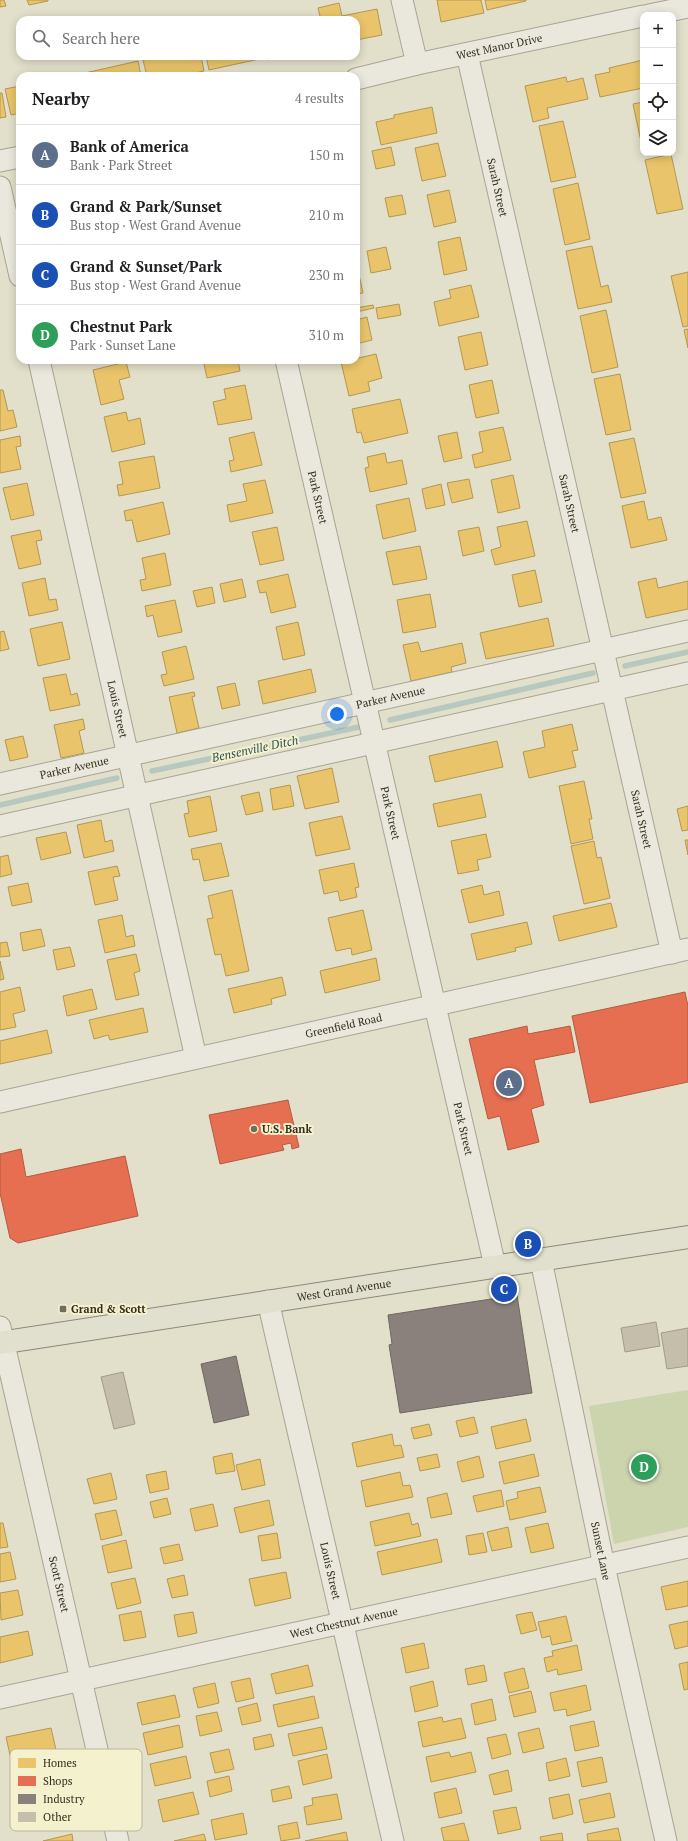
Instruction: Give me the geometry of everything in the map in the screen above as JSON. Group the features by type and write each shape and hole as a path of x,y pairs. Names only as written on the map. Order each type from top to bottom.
{"main road":[{"name":"West Grand Avenue","path":"1,1337 268,1301 688,1237"}],"street":[{"path":"402,0 417,64"},
{"path":"664,12 688,7"},
{"name":"West Manor Drive","path":"360,78 417,64 640,17"},
{"name":"Sarah Street","path":"467,54 603,649 680,951"},
{"path":"0,161 16,158"},
{"path":"0,187 16,258"},
{"name":"Louis Street","path":"40,364 196,1058"},
{"name":"Park Street","path":"287,364 495,1266"},
{"name":"Parker Avenue","path":"0,784 688,631"},
{"path":"0,826 688,673"},
{"name":"Greenfield Road","path":"0,1102 435,1004 680,951"},
{"name":"Sunset Lane","path":"541,1260 604,1566 666,1841"},
{"name":"Louis Street","path":"268,1301 393,1841"},
{"name":"Scott Street","path":"1,1337 97,1749"},
{"name":"West Chestnut Avenue","path":"0,1698 688,1547"},
{"name":"Scott Street","path":"116,1831 118,1841"}],"green space":[{"path":"688,1390 688,1527 614,1544 589,1406"}],"building: Homes":[{"path":"0,0 4,0 6,6 0,7"},
{"path":"27,0 48,0 48,1 29,5"},
{"path":"437,0 481,0 484,13 441,22"},
{"path":"485,0 526,0 526,1 487,10"},
{"path":"339,3 342,16 320,16 318,8"},
{"path":"377,9 382,35 360,39 360,16 342,16"},
{"path":"143,60 202,60 204,71 200,72 146,72"},
{"path":"207,60 255,60 209,70"},
{"path":"138,61 140,72 89,72"},
{"path":"640,61 640,89 600,97 595,75 610,72 609,68"},
{"path":"566,77 567,82 583,78 588,99 547,108 549,118 533,122 525,86"},
{"path":"16,87 16,114 11,115 5,89"},
{"path":"0,93 2,93 6,117 0,118"},
{"path":"640,103 640,137 633,104"},
{"path":"432,107 437,133 381,145 376,122 394,118 394,115"},
{"path":"563,121 576,177 551,182 539,126"},
{"path":"438,143 446,176 422,181 415,148"},
{"path":"391,147 395,165 376,169 372,151"},
{"path":"662,156 671,156 683,209 657,214 645,160"},
{"path":"578,183 590,239 565,245 553,189"},
{"path":"449,190 456,222 434,227 427,195"},
{"path":"402,195 406,214 389,217 385,198"},
{"path":"460,237 467,270 444,275 438,242"},
{"path":"592,246 601,287 608,285 612,302 578,309 566,251"},
{"path":"386,247 391,269 371,273 367,251"},
{"path":"688,272 688,326 683,327 671,276"},
{"path":"360,279 363,293 360,293"},
{"path":"471,285 479,317 439,326 434,302 451,298 449,290"},
{"path":"399,304 401,315 378,319 376,308"},
{"path":"373,305 374,308 360,311 360,307"},
{"path":"606,310 618,367 592,373 580,316"},
{"path":"367,317 372,340 360,343 360,319"},
{"path":"688,329 688,348 684,330"},
{"path":"481,332 488,365 465,370 458,337"},
{"path":"376,354 382,378 368,382 370,391 349,396 341,364 360,364 360,358"},
{"path":"118,364 127,364 130,377 119,380 124,399 101,405 93,370"},
{"path":"204,364 239,364 240,371 207,378"},
{"path":"620,374 631,430 606,435 594,379"},
{"path":"492,380 499,413 476,418 469,385"},
{"path":"245,385 252,419 218,425 213,402 226,399 224,389"},
{"path":"0,390 3,390 8,411 13,410 17,427 0,431"},
{"path":"400,399 408,433 364,443 361,432 357,433 352,409"},
{"path":"126,412 128,421 140,418 145,444 112,452 104,417"},
{"path":"503,427 511,460 475,468 472,455 483,452 479,432"},
{"path":"254,432 262,465 231,472 229,461 234,460 229,438"},
{"path":"457,432 462,458 444,462 438,436"},
{"path":"20,436 21,446 16,447 21,469 0,473 0,440"},
{"path":"634,438 646,493 621,498 609,443"},
{"path":"385,453 387,463 402,460 407,484 370,492 365,468 369,467 367,457"},
{"path":"154,456 160,488 119,496 117,485 123,484 119,462"},
{"path":"513,475 520,508 498,513 491,480"},
{"path":"469,479 473,498 452,503 447,483"},
{"path":"265,480 273,513 230,522 227,505 247,501 243,484"},
{"path":"27,483 34,515 11,520 3,488"},
{"path":"441,484 445,505 426,509 422,489"},
{"path":"409,498 416,531 383,539 376,505"},
{"path":"644,501 648,520 661,517 667,540 631,548 622,506"},
{"path":"163,502 170,534 137,542 132,520 126,521 124,511"},
{"path":"527,521 535,556 495,565 491,550 501,547 497,527"},
{"path":"277,527 284,560 260,565 252,532"},
{"path":"479,527 484,551 463,556 458,531"},
{"path":"40,530 42,540 36,541 41,564 19,569 11,536"},
{"path":"420,546 427,579 393,585 386,552"},
{"path":"165,553 171,585 142,591 140,580 146,579 142,558"},
{"path":"535,570 542,602 519,607 512,575"},
{"path":"288,574 296,607 271,613 266,592 260,593 257,581"},
{"path":"45,578 49,600 56,599 58,610 29,616 22,583"},
{"path":"656,578 658,588 688,581 688,609 646,618 638,582"},
{"path":"242,579 246,597 224,602 220,584"},
{"path":"212,587 215,603 197,607 193,591"},
{"path":"430,594 436,627 403,633 397,600"},
{"path":"175,600 182,632 158,637 153,615 147,617 145,606"},
{"path":"548,618 554,646 486,659 480,633"},
{"path":"62,622 70,659 38,666 30,629"},
{"path":"298,622 305,655 283,660 276,627"},
{"path":"4,631 9,649 0,651 0,632"},
{"path":"418,642 421,652 462,643 466,663 451,667 452,672 411,681 403,645"},
{"path":"186,646 194,679 164,686 161,675 167,674 162,652"},
{"path":"311,669 316,692 263,704 258,681"},
{"path":"66,674 71,695 77,693 80,705 50,711 43,678"},
{"path":"235,683 240,705 222,709 217,687"},
{"path":"194,692 195,696 192,697 199,728 177,733 169,697"},
{"path":"83,719 85,729 79,731 84,753 61,758 54,725"},
{"path":"572,724 578,750 572,751 576,767 529,778 523,752 545,747 542,731"},
{"path":"23,736 28,757 10,761 5,740"},
{"path":"497,741 503,767 435,782 429,756"},
{"path":"332,768 339,802 305,809 297,776"},
{"path":"584,781 592,819 589,819 593,839 571,844 559,786"},
{"path":"290,785 294,806 273,810 270,789"},
{"path":"259,792 263,811 246,815 241,796"},
{"path":"481,794 486,817 438,827 433,804"},
{"path":"210,796 217,831 189,837 184,814 189,813 187,801"},
{"path":"688,806 688,830 682,831 677,809"},
{"path":"342,816 350,849 316,856 309,823"},
{"path":"101,820 105,842 112,840 114,851 84,858 77,825"},
{"path":"66,832 71,853 41,860 36,838"},
{"path":"486,834 491,857 477,860 479,870 458,874 451,841"},
{"path":"685,840 688,840 688,855"},
{"path":"594,841 597,858 601,857 610,898 584,904 571,846"},
{"path":"221,843 229,876 204,881 199,859 193,860 191,849"},
{"path":"8,855 12,874 0,877 0,857"},
{"path":"354,863 359,887 355,888 357,897 340,901 338,891 324,894 319,870"},
{"path":"117,866 120,876 113,877 118,900 95,905 88,872"},
{"path":"28,883 32,902 12,906 8,887"},
{"path":"482,885 484,895 499,891 504,915 469,923 461,890"},
{"path":"232,890 249,971 226,976 221,954 215,955 207,919 213,918 208,896"},
{"path":"611,903 617,927 559,941 553,916"},
{"path":"363,910 372,950 352,955 351,948 336,951 328,918"},
{"path":"122,915 126,937 133,935 135,946 105,953 98,920"},
{"path":"527,922 532,944 515,948 516,951 477,960 471,934"},
{"path":"41,929 45,946 23,951 20,933"},
{"path":"7,942 10,956 0,957 0,943"},
{"path":"70,947 75,966 57,970 53,950"},
{"path":"136,954 140,971 134,973 139,995 116,1000 107,960"},
{"path":"376,958 380,980 325,993 320,971"},
{"path":"0,961 4,979 0,980"},
{"path":"282,977 286,995 271,999 272,1004 234,1013 228,989"},
{"path":"20,987 25,1011 13,1014 16,1027 0,1030 0,992"},
{"path":"92,989 97,1009 67,1016 63,996"},
{"path":"143,1008 148,1032 110,1040 108,1035 94,1039 89,1020"},
{"path":"47,1030 52,1053 0,1064 0,1041"},
{"path":"474,1417 478,1433 460,1437 456,1421"},
{"path":"526,1419 531,1441 496,1449 491,1427"},
{"path":"429,1424 432,1435 414,1439 411,1428"},
{"path":"392,1434 394,1446 401,1445 404,1457 357,1467 352,1443"},
{"path":"232,1453 235,1471 216,1474 213,1457"},
{"path":"437,1454 440,1467 420,1471 417,1458"},
{"path":"534,1454 539,1476 504,1484 499,1462"},
{"path":"479,1456 484,1477 462,1482 457,1462"},
{"path":"260,1459 265,1485 242,1490 236,1465"},
{"path":"166,1471 169,1489 150,1493 146,1475"},
{"path":"400,1472 403,1486 410,1485 413,1497 366,1507 361,1481"},
{"path":"111,1473 117,1499 94,1504 87,1479"},
{"path":"540,1487 546,1512 510,1520 506,1501 518,1498 517,1492"},
{"path":"501,1490 504,1506 477,1512 473,1496"},
{"path":"447,1493 452,1514 431,1518 427,1498"},
{"path":"167,1498 171,1514 154,1518 150,1502"},
{"path":"269,1500 274,1525 240,1533 234,1508"},
{"path":"213,1504 218,1526 195,1531 190,1509"},
{"path":"116,1510 122,1535 101,1540 95,1514"},
{"path":"409,1513 412,1525 418,1523 421,1536 375,1546 370,1522"},
{"path":"0,1523 3,1523 8,1547 0,1548"},
{"path":"548,1523 554,1548 531,1553 525,1528"},
{"path":"508,1527 512,1547 492,1551 487,1532"},
{"path":"277,1533 281,1558 262,1561 258,1536"},
{"path":"483,1533 487,1552 469,1555 466,1536"},
{"path":"437,1539 442,1562 382,1575 377,1552"},
{"path":"126,1540 132,1568 108,1573 102,1546"},
{"path":"179,1544 183,1560 164,1564 160,1548"},
{"path":"10,1552 16,1579 0,1582 0,1554"},
{"path":"286,1572 291,1598 255,1606 249,1579"},
{"path":"184,1575 188,1595 172,1598 167,1579"},
{"path":"135,1578 141,1603 117,1609 111,1583"},
{"path":"688,1581 688,1606 666,1610 661,1587"},
{"path":"18,1590 23,1615 1,1620 0,1593"},
{"path":"141,1611 146,1637 124,1641 119,1615"},
{"path":"193,1612 197,1633 178,1637 174,1615"},
{"path":"532,1612 537,1630 521,1634 516,1615"},
{"path":"566,1616 572,1641 552,1645 550,1636 542,1638 538,1622"},
{"path":"688,1621 688,1646 675,1649 669,1625"},
{"path":"28,1631 33,1655 0,1663 0,1637"},
{"path":"424,1643 429,1668 406,1673 401,1648"},
{"path":"577,1645 582,1670 558,1675 557,1669 547,1672 544,1658 553,1656 552,1651"},
{"path":"688,1662 688,1689 684,1690 679,1664"},
{"path":"308,1665 313,1686 276,1694 271,1674"},
{"path":"484,1665 487,1681 468,1685 465,1669"},
{"path":"524,1668 529,1688 509,1693 504,1673"},
{"path":"250,1678 254,1698 236,1702 231,1682"},
{"path":"433,1681 438,1706 415,1712 410,1687"},
{"path":"215,1683 219,1703 198,1708 193,1688"},
{"path":"586,1685 591,1710 567,1716 566,1709 554,1711 550,1693"},
{"path":"531,1691 536,1712 514,1717 509,1696"},
{"path":"175,1695 180,1717 142,1725 137,1703"},
{"path":"314,1696 319,1718 278,1727 273,1705"},
{"path":"492,1699 496,1720 475,1725 471,1704"},
{"path":"257,1703 261,1721 242,1725 238,1708"},
{"path":"217,1712 222,1731 200,1736 196,1716"},
{"path":"442,1717 443,1722 461,1718 466,1738 423,1747 418,1722"},
{"path":"594,1721 599,1746 575,1751 570,1726"},
{"path":"179,1725 183,1747 148,1755 143,1733"},
{"path":"322,1727 327,1749 293,1756 288,1734"},
{"path":"51,1728 56,1749 10,1749 10,1755 6,1737"},
{"path":"539,1728 544,1748 523,1753 518,1733"},
{"path":"271,1734 274,1746 255,1750 253,1738"},
{"path":"506,1734 511,1754 492,1759 487,1738"},
{"path":"229,1749 234,1769 215,1773 210,1753"},
{"path":"449,1752 451,1757 471,1752 476,1772 431,1782 426,1757"},
{"path":"327,1754 332,1778 303,1785 298,1761"},
{"path":"186,1756 191,1778 155,1786 150,1764"},
{"path":"602,1757 607,1782 582,1787 577,1762"},
{"path":"566,1758 570,1776 549,1781 546,1763"},
{"path":"508,1770 512,1791 494,1795 489,1775"},
{"path":"229,1776 232,1791 210,1797 207,1781"},
{"path":"289,1786 292,1798 273,1802 271,1790"},
{"path":"456,1788 462,1813 439,1818 434,1793"},
{"path":"193,1792 199,1814 163,1822 158,1800"},
{"path":"610,1793 615,1817 584,1823 579,1800"},
{"path":"337,1794 342,1819 307,1825 304,1807 313,1805 312,1798"},
{"path":"569,1794 573,1814 553,1819 549,1798"},
{"path":"516,1807 521,1829 498,1834 493,1811"},
{"path":"243,1813 247,1834 215,1840 211,1820"},
{"path":"297,1822 300,1838 281,1841 278,1826"},
{"path":"464,1823 469,1841 444,1841 441,1828"},
{"path":"618,1828 621,1841 588,1841 587,1834"},
{"path":"346,1832 348,1841 305,1841"},
{"path":"562,1833 563,1841 541,1841 540,1837"},
{"path":"72,1834 73,1841 43,1841"},
{"path":"204,1834 206,1841 174,1841"}],"building: Shops":[{"path":"685,992 688,1006 688,1082 590,1103 572,1016"},
{"path":"527,1026 528,1034 570,1026 575,1052 534,1060 544,1105 531,1109 539,1142 508,1150 500,1116 488,1119 469,1039"},
{"name":"U.S. Bank","path":"288,1100 299,1147 292,1149 291,1143 282,1145 284,1150 220,1164 209,1115"},
{"path":"21,1149 26,1177 125,1156 138,1216 18,1243 10,1238 0,1193 0,1154"}],"building: Industry":[{"path":"517,1295 532,1393 400,1413 389,1345 392,1344 388,1315"},
{"path":"236,1356 249,1415 214,1423 201,1364"}],"building: Other":[{"path":"656,1322 660,1346 625,1352 621,1328"},
{"path":"688,1328 688,1366 667,1369 661,1333"},
{"path":"123,1372 135,1424 114,1429 101,1377"}],"waterway":[{"name":"Bensenville Ditch","path":"625,666 688,652"},
{"name":"Bensenville Ditch","path":"390,720 593,673"},
{"name":"Bensenville Ditch","path":"152,771 359,727"},
{"name":"Bensenville Ditch","path":"0,805 117,778"}],"place":[{"name":"Bank of America","path":"509,1083"},
{"name":"U.S. Bank","path":"254,1129"},
{"name":"Grand & Park/Sunset","path":"528,1244"},
{"name":"Grand & Sunset/Park","path":"504,1289"},
{"name":"Grand & Scott","path":"63,1309"},
{"name":"Chestnut Park","path":"644,1467"}]}
